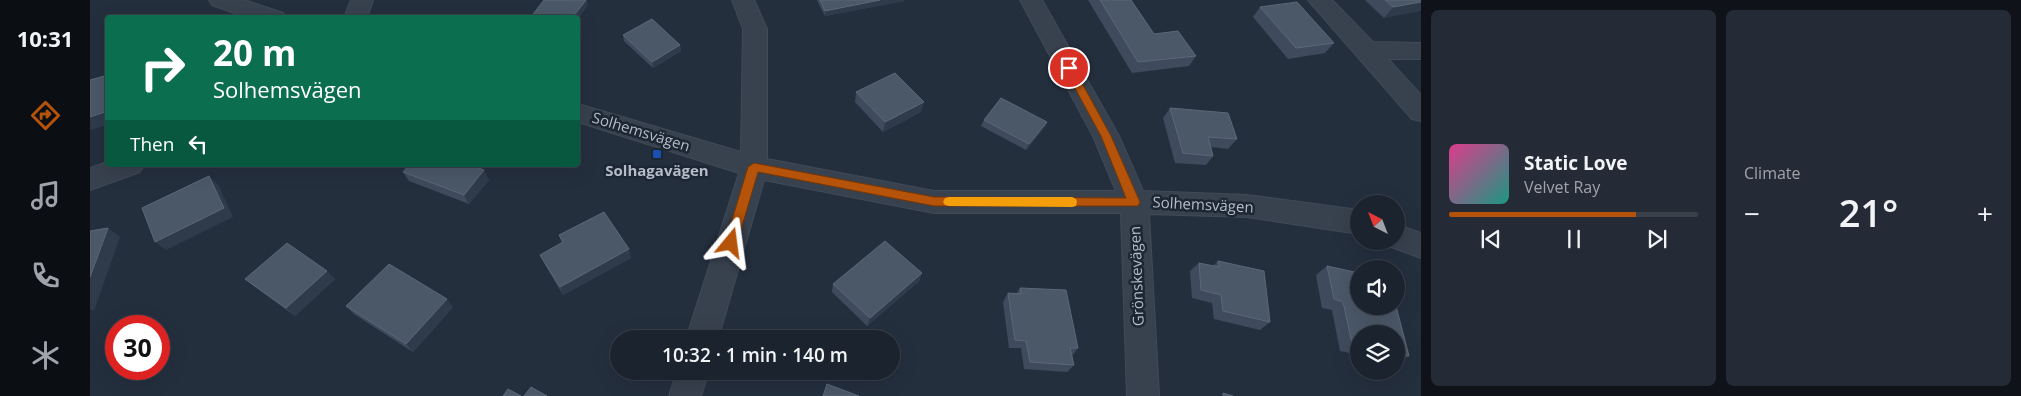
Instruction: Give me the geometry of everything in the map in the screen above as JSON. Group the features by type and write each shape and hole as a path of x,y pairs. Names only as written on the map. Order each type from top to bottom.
{"street":[{"path":"220,0 266,15"},
{"path":"356,15 362,0"},
{"path":"705,330 754,167 755,29 743,0"},
{"name":"Grönskevägen","path":"1032,0 1106,136 1134,202 1143,396"},
{"path":"1320,0 1421,112"},
{"path":"1367,50 1421,51"},
{"name":"Solhemsvägen","path":"580,113 754,167 934,202 1134,202 1247,206 1350,221"},
{"path":"90,179 125,167"},
{"path":"1405,240 1421,246"},
{"path":"685,396 690,380"}],"building":[{"path":"544,0 586,0 574,15 532,15"},
{"path":"820,0 880,0 825,11"},
{"path":"1100,0 1131,0 1154,34 1178,31 1196,56 1138,62"},
{"path":"1385,0 1421,0 1421,2 1393,7"},
{"path":"1297,2 1334,43 1296,48 1260,7"},
{"path":"652,19 680,45 652,62 623,35"},
{"path":"895,73 924,102 885,122 856,92"},
{"path":"105,76 105,112 90,117 90,80"},
{"path":"1001,98 1047,122 1029,144 984,120"},
{"path":"1170,108 1228,113 1237,139 1208,137 1213,156 1183,153"},
{"path":"407,167 476,167 484,170 464,195 403,172"},
{"path":"209,176 224,208 155,242 142,208"},
{"path":"604,212 629,249 560,287 540,255 563,242 559,235"},
{"path":"108,228 90,277 90,231"},
{"path":"885,241 922,273 870,318 833,284"},
{"path":"287,243 327,271 286,308 245,279"},
{"path":"1218,261 1264,271 1270,322 1223,311 1221,295 1201,290 1199,263 1219,267"},
{"path":"389,264 447,299 406,344 346,306"},
{"path":"1327,266 1350,271 1350,315 1398,315 1401,325 1350,325 1350,334 1343,302 1334,299"},
{"path":"1020,288 1066,290 1078,348 1070,348 1074,365 1030,362 1026,341 1015,340 1008,293 1021,294"},
{"path":"1405,341 1409,356 1405,355"},
{"path":"827,384 859,396 823,396"},
{"path":"531,387 547,396 524,396"},
{"path":"508,389 521,396 503,396"}],"slow traffic":[{"path":"949,202 1072,202"}],"place":[{"name":"Solhagavägen","path":"657,154"}],"route":[{"path":"731,243 754,167 934,202 1134,202 1106,136 1069,68"}]}
